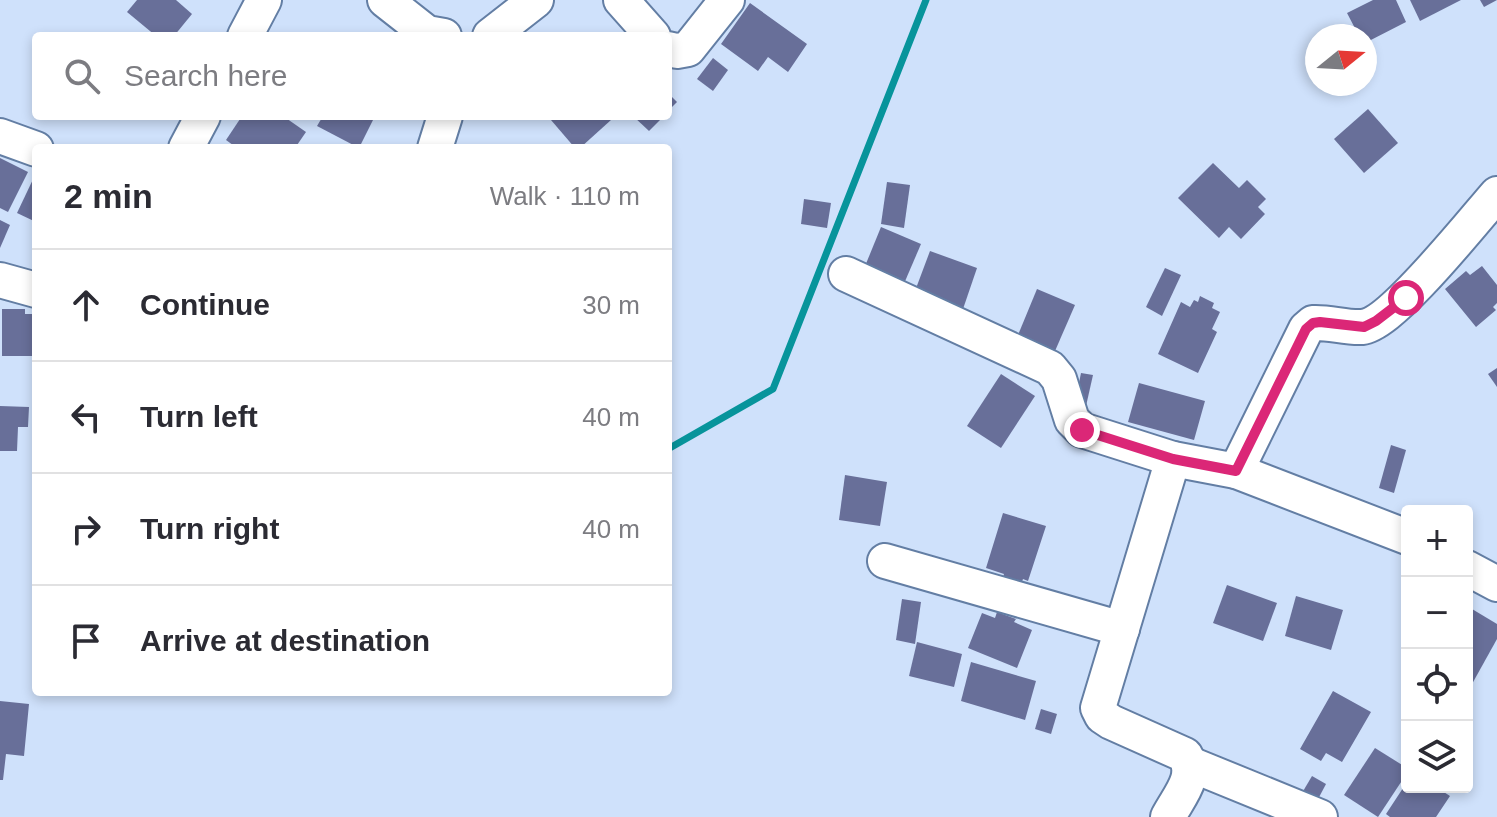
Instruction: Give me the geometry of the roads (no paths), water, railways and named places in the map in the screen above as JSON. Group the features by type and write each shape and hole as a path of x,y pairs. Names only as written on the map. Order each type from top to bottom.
{"street":[{"path":"247,32 264,0"},
{"path":"385,0 426,32"},
{"path":"495,32 536,0"},
{"path":"621,0 649,32"},
{"path":"672,50 688,49 727,0"},
{"path":"188,144 201,120"},
{"path":"436,144 444,120"},
{"path":"0,136 32,148"},
{"path":"1236,471 1306,329 1313,323 1364,327 1376,321 1406,298 1497,194"},
{"path":"846,274 1050,368 1059,379 1072,420 1082,430 1173,459 1236,471 1401,535"},
{"path":"0,280 32,289"},
{"path":"1168,817 1190,776 1190,764 1185,755 1111,722 1102,716 1098,708 1173,459"},
{"path":"885,561 1122,629"},
{"path":"1473,571 1497,584"},
{"path":"1190,764 1320,817"}],"waterway":[{"path":"672,447 773,389 926,0"}]}
